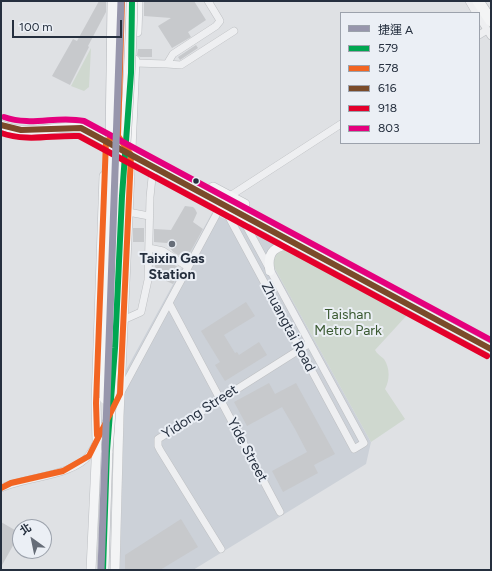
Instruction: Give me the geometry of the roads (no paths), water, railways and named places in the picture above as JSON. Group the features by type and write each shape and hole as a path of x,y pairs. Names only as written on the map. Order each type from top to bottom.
{"highway":[{"path":"107,451 104,348 111,142 113,1"},
{"path":"122,1 118,136 131,156"},
{"path":"103,570 107,451 116,348 122,196 131,73 132,1"},
{"path":"478,1 489,25"},
{"path":"106,141 118,136"}],"main road":[{"path":"91,570 97,441 96,403 106,141 108,1"},
{"path":"115,570 120,394 138,1"},
{"path":"1,125 19,130 37,131 70,127 81,128 491,349"},
{"path":"213,187 245,204"},
{"path":"270,271 270,256 275,248 282,245 295,244"},
{"path":"100,284 104,290 112,292 125,285"}],"street":[{"path":"167,64 174,54 218,24 219,19 208,1"},
{"path":"469,1 475,12"},
{"path":"480,18 489,25 491,36"},
{"path":"480,33 489,25"},
{"path":"135,63 181,65 234,31"},
{"path":"1,488 11,484 63,471 76,465 89,456 120,394 222,204 230,196 340,125"},
{"path":"123,320 142,312 148,280 149,216 153,168"},
{"name":"Zhuangtai Road","path":"222,204 354,449 364,443 230,196"},
{"path":"128,212 149,216"},
{"path":"149,248 163,251 188,267"},
{"name":"Yide Street","path":"169,303 280,512"},
{"name":"Yidong Street","path":"221,549 160,450 158,442 161,436 310,343"}],"metro line":[{"name":"A","path":"101,570 121,1"}],"place":[{"name":"Taixin Gas Station","path":"172,244"}],"park label":[{"name":"Taishan Metro Park","path":"348,324"}]}
